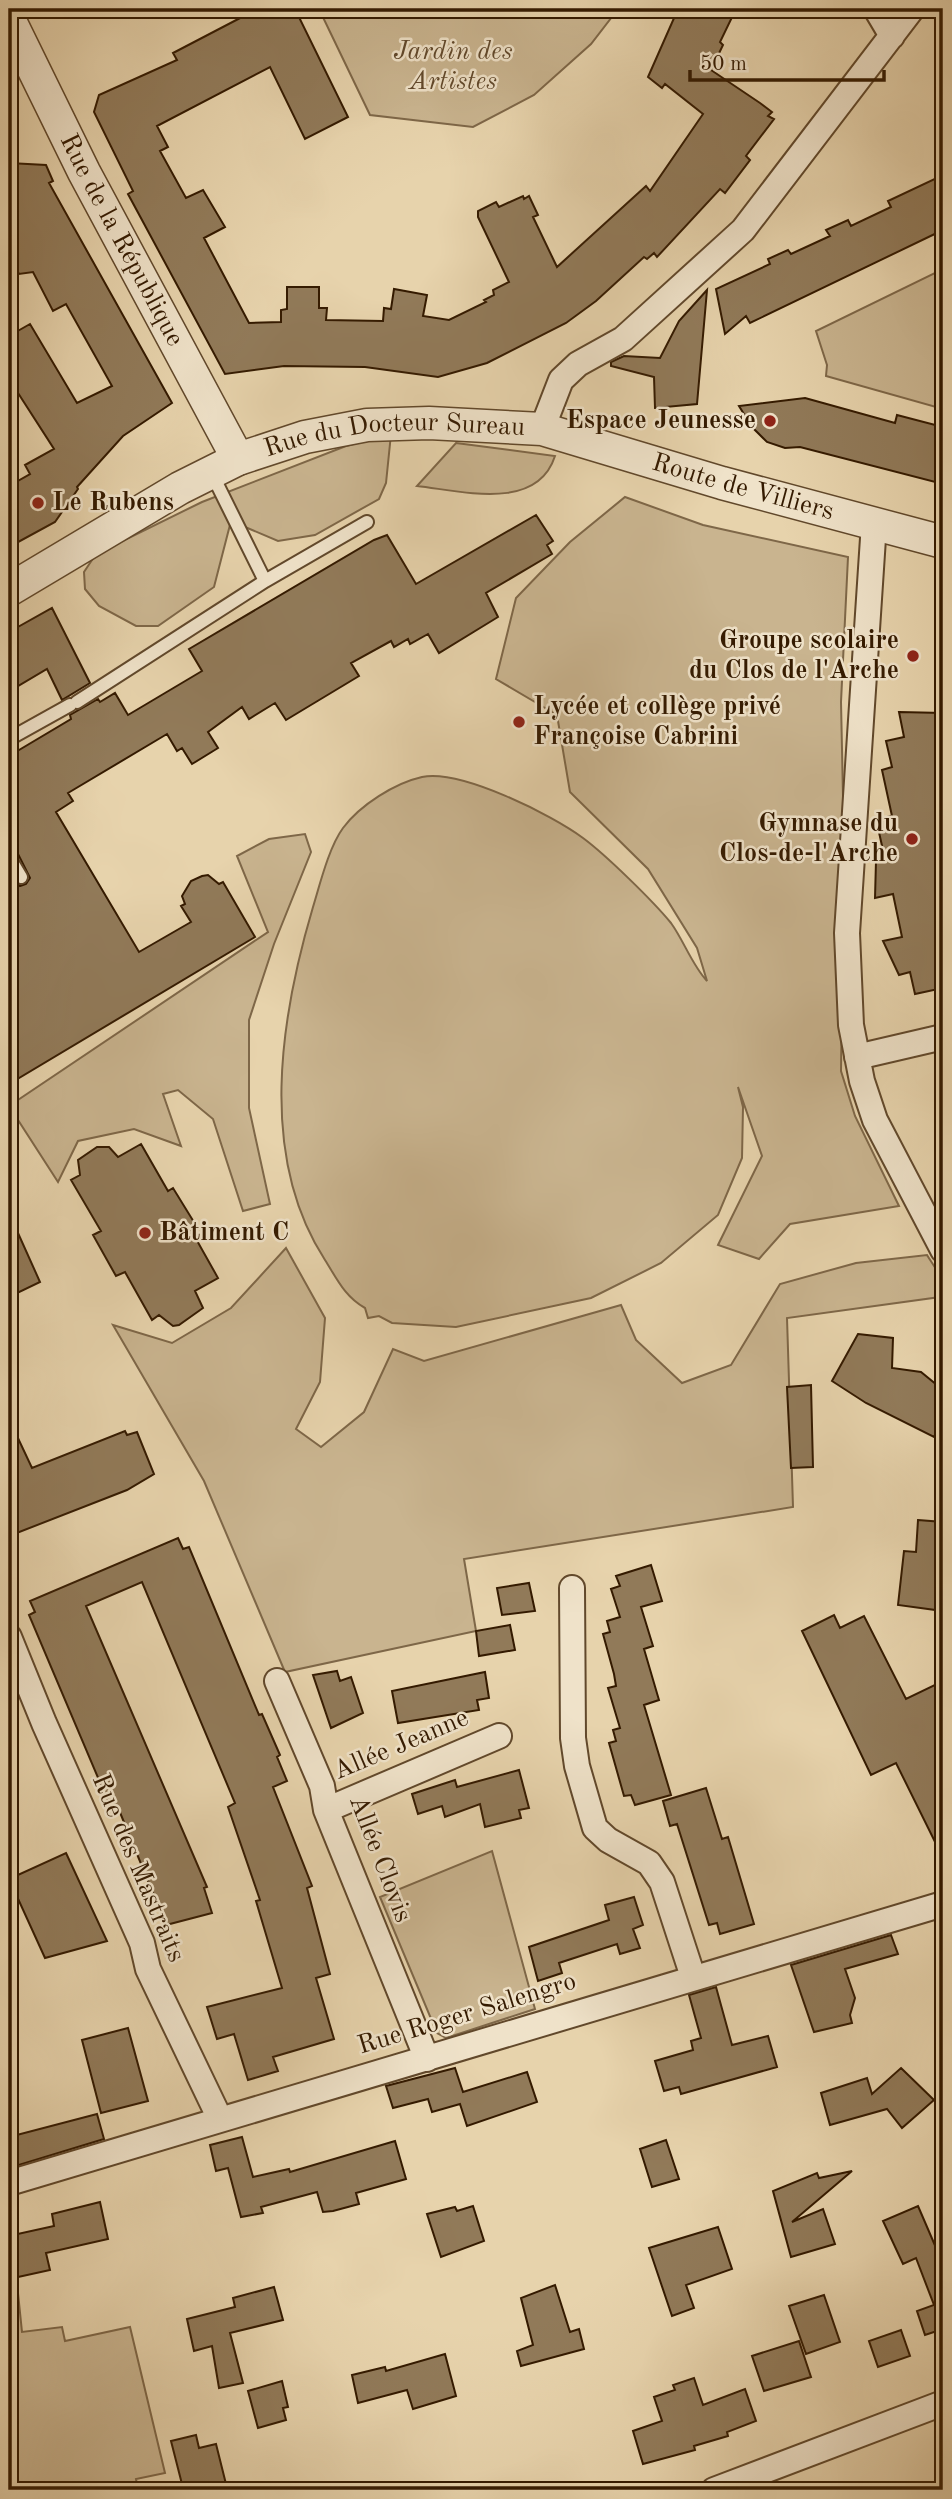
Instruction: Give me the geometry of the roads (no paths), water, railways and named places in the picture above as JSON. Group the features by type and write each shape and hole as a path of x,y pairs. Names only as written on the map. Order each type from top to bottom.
{"street":[{"path":"876,9 892,36"},
{"name":"Rue du Docteur Sureau","path":"9,590 224,465 305,437 367,425 429,424 542,429 561,380 578,364 623,340 743,230 912,9"},
{"name":"Rue de la République","path":"11,31 90,184 224,465"},
{"name":"Route de Villiers","path":"542,429 722,483 943,542"},
{"path":"874,523 847,933 850,1025 875,1119 943,1251"},
{"path":"857,1057 943,1037"},
{"path":"572,1588 573,1738 577,1766 595,1828 607,1840 649,1863 662,1882 693,1977"},
{"name":"Rue des Mastraits","path":"9,1637 44,1723 142,1943 148,1969 220,2119"},
{"name":"Allée Clovis","path":"277,1681 323,1786 326,1810 427,2059"},
{"name":"Allée Jeanne","path":"326,1810 499,1736"},
{"name":"Rue Roger Salengro","path":"9,2183 943,1904"},
{"path":"714,2490 943,2403"}],"lane":[{"path":"224,465 265,581"},
{"path":"9,739 74,704 265,581 367,522"},
{"path":"9,856 21,877"}],"place":[{"name":"Espace Jeunesse","path":"770,421"},
{"name":"Le Rubens","path":"38,503"},
{"name":"Groupe scolaire du Clos de l'Arche","path":"913,656"},
{"name":"Lycée et collège privé Françoise Cabrini","path":"519,722"},
{"name":"Gymnase du Clos-de-l'Arche","path":"912,839"},
{"name":"Bâtiment C","path":"145,1233"}],"park label":[{"name":"Jardin des Artistes","path":"453,67"}]}
